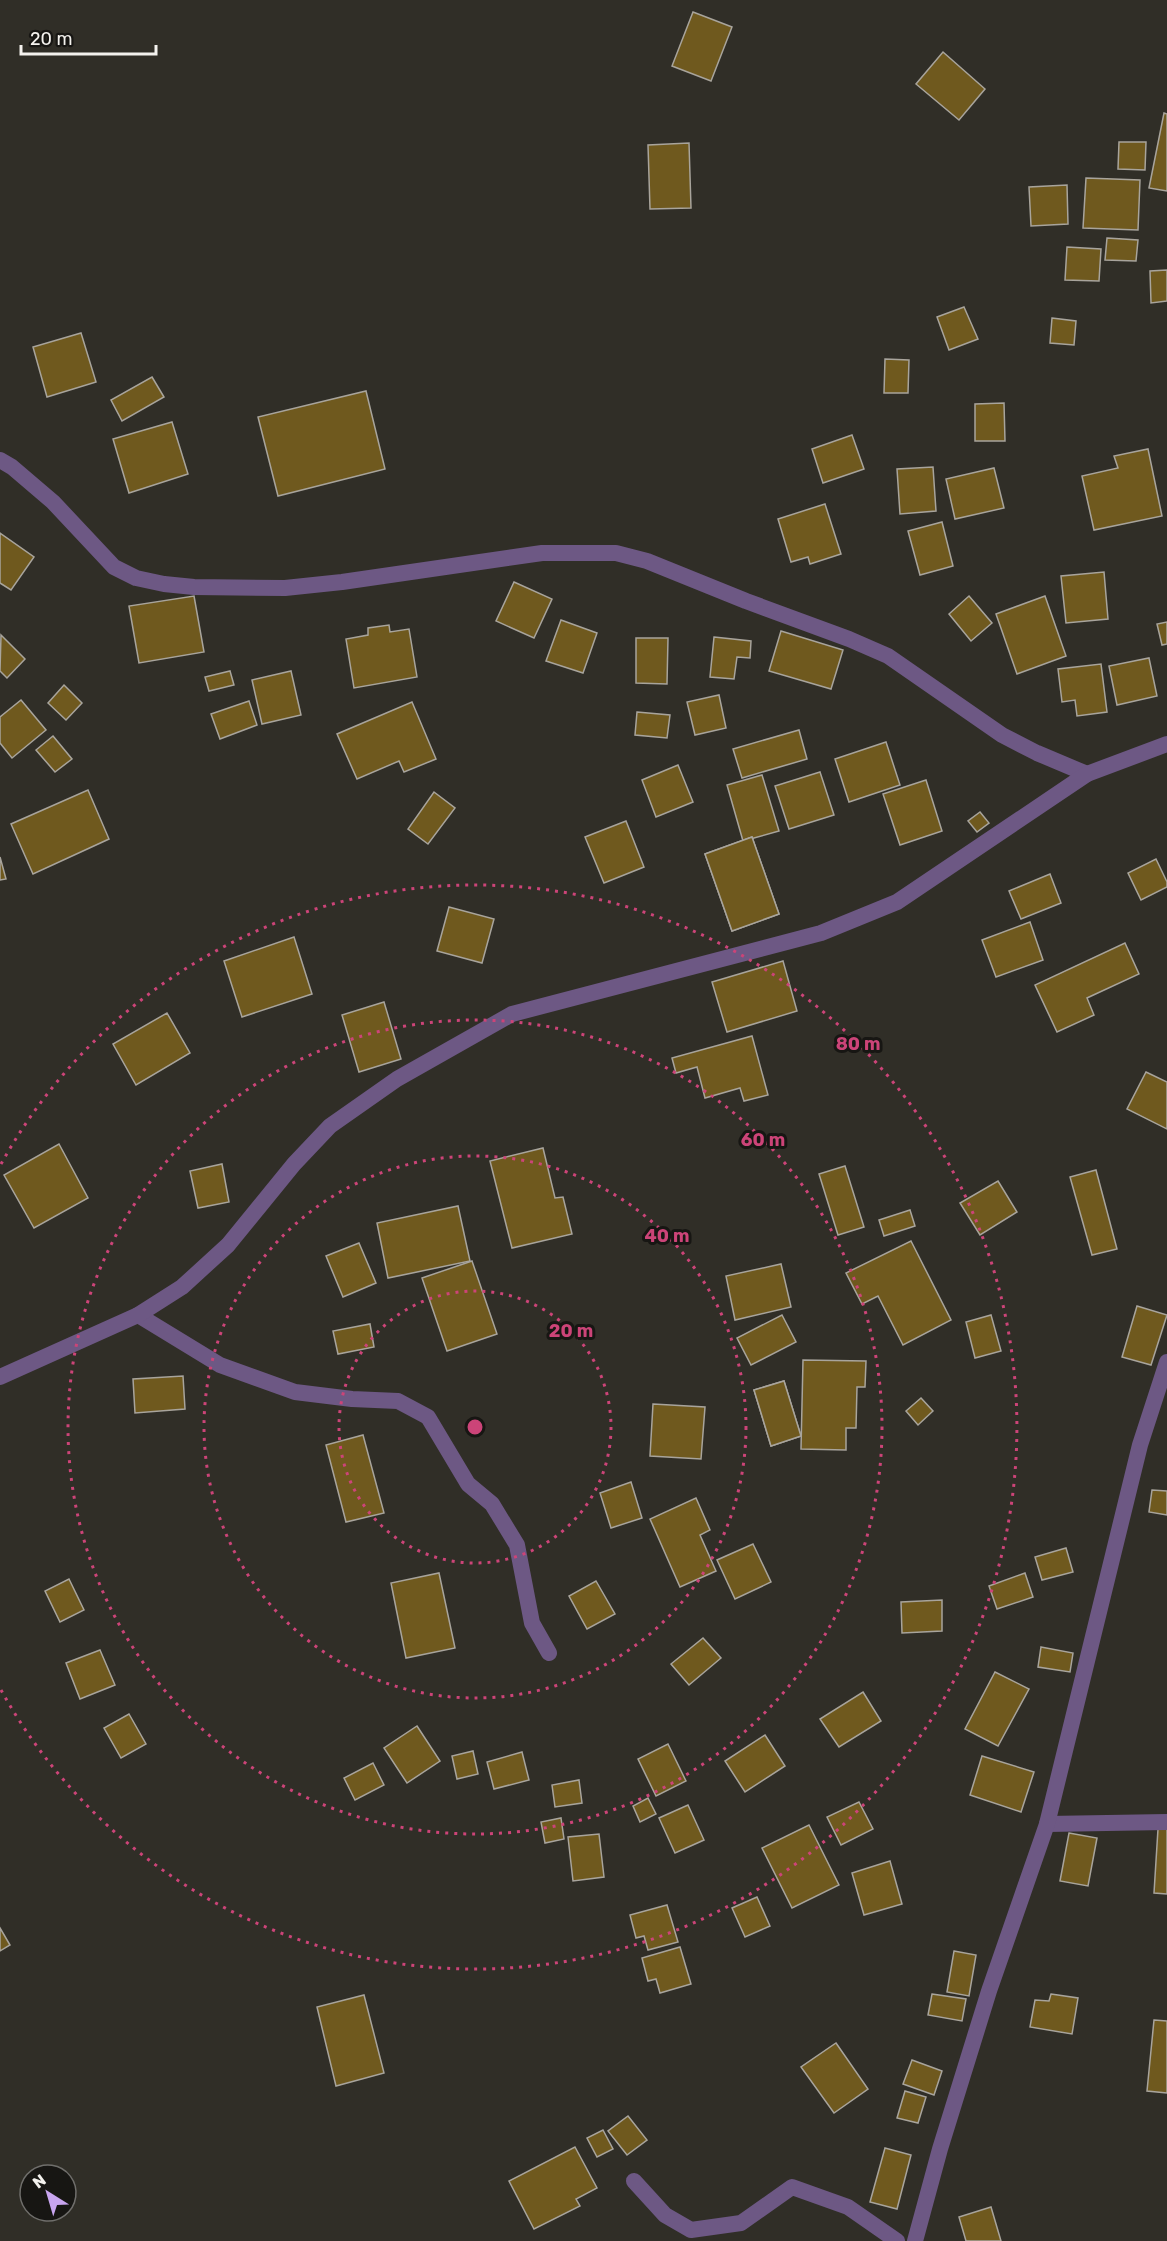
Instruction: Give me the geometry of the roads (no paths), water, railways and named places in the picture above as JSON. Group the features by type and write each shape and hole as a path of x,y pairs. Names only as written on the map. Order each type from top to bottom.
{"street":[{"path":"0,460 12,467 53,502 114,567 136,578 164,584 285,588 542,553 616,553 647,561 849,639 888,657 1002,735 1087,774"},
{"path":"0,1377 138,1315 182,1287 228,1245 294,1164 330,1126 397,1079 512,1014 821,933 897,902 1087,774 1167,744"},
{"path":"138,1315 220,1365 295,1392 352,1399 398,1401 428,1417 468,1484 492,1504 517,1545 532,1623 549,1653"},
{"path":"915,2241 940,2149 989,1991 1047,1824 1140,1445 1167,1362"},
{"path":"1047,1824 1167,1822"},
{"path":"634,2181 665,2215 691,2230 741,2223 792,2187 848,2207 897,2241"}]}
